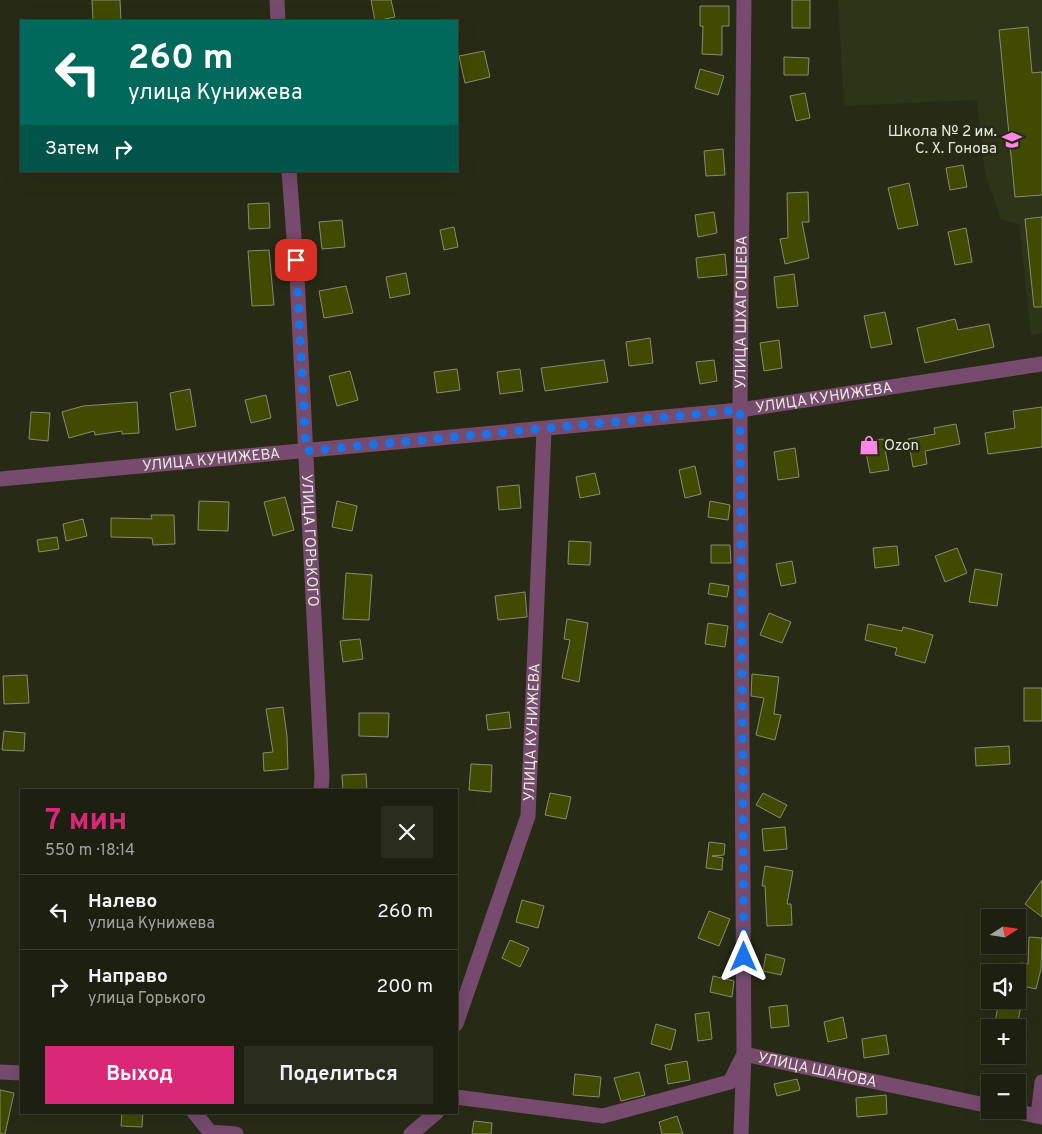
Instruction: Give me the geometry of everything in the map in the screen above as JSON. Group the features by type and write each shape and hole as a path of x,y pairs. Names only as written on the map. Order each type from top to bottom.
{"street":[{"path":"277,0 278,20"},
{"name":"УЛИЦА ШХАГОШЕВА","path":"741,1134 744,1054 740,410 744,0"},
{"name":"УЛИЦА ГОРЬКОГО","path":"289,172 306,451 322,776 321,789"},
{"name":"УЛИЦА КУНИЖЕВА","path":"0,479 544,430 740,410 1042,364"},
{"name":"УЛИЦА КУНИЖЕВА","path":"458,1018 528,816 544,430"},
{"name":"УЛИЦА ШАНОВА","path":"458,1097 603,1116 730,1082 744,1054 981,1104"},
{"path":"0,1072 20,1073"},
{"path":"1026,1113 1040,1116 1042,1082"},
{"path":"196,1114 210,1132 236,1134"},
{"path":"411,1134 434,1114"},
{"path":"430,1134 434,1114"}],"shaded area":[{"name":"Школа № 2 им. С. Х. Гонова","path":"838,0 1042,0 1042,333 1031,335 1019,224 1001,219 985,174 977,100 844,106"}],"building":[{"path":"92,0 120,0 121,20 93,20"},
{"path":"371,0 391,0 395,17 375,20"},
{"path":"792,0 810,0 810,28 792,28"},
{"path":"700,6 729,6 729,26 722,26 722,55 702,54 703,26 700,26"},
{"path":"1028,27 1032,73 1042,72 1042,195 1015,197 999,30"},
{"path":"484,51 490,77 465,83 459,56"},
{"path":"784,57 809,58 808,75 784,75"},
{"path":"700,69 724,76 718,95 695,88"},
{"path":"805,93 810,118 796,121 790,96"},
{"path":"723,149 725,175 706,176 704,151"},
{"path":"963,165 967,187 950,190 946,168"},
{"path":"909,183 918,225 898,229 888,188"},
{"path":"808,192 809,222 802,222 809,258 785,264 780,239 788,238 787,193"},
{"path":"269,203 270,228 249,229 248,204"},
{"path":"714,212 717,233 698,237 695,215"},
{"path":"1042,217 1042,307 1034,307 1025,219"},
{"path":"342,220 345,247 322,249 319,222"},
{"path":"454,227 458,247 444,250 440,230"},
{"path":"966,228 972,262 955,265 948,232"},
{"path":"269,250 274,305 252,306 248,251"},
{"path":"725,254 727,275 698,278 696,258"},
{"path":"406,273 410,294 390,298 386,277"},
{"path":"794,274 798,306 777,308 774,277"},
{"path":"346,286 353,313 324,318 319,291"},
{"path":"885,312 892,344 871,348 864,316"},
{"path":"955,319 958,330 989,324 994,347 925,363 917,328"},
{"path":"650,338 653,363 629,366 626,342"},
{"path":"779,340 782,368 764,371 760,343"},
{"path":"604,360 608,382 545,391 541,368"},
{"path":"714,360 717,381 700,384 696,362"},
{"path":"457,369 460,390 437,393 434,372"},
{"path":"520,369 523,391 500,394 497,372"},
{"path":"350,371 358,400 337,406 329,376"},
{"path":"190,389 196,426 176,430 170,393"},
{"path":"266,395 271,418 251,423 245,400"},
{"path":"137,402 139,433 122,434 122,431 95,435 94,431 69,438 62,412 83,406"},
{"path":"1042,407 1042,447 988,454 985,433 1015,428 1013,411"},
{"path":"31,412 50,413 48,441 29,439"},
{"path":"956,424 960,444 925,451 927,464 913,467 908,439 935,434 934,428"},
{"path":"883,439 889,470 870,473 864,442"},
{"path":"795,448 799,477 778,480 774,452"},
{"path":"695,466 701,494 685,498 679,470"},
{"path":"595,473 600,494 580,498 576,477"},
{"path":"519,485 521,508 499,510 497,487"},
{"path":"285,497 294,530 273,536 264,502"},
{"path":"199,501 229,502 228,531 198,530"},
{"path":"337,501 357,506 352,531 332,527"},
{"path":"710,501 730,505 728,520 708,517"},
{"path":"151,515 174,515 175,544 153,545 152,538 111,537 111,518 152,519"},
{"path":"83,519 87,536 66,541 63,524"},
{"path":"57,537 59,549 39,552 37,540"},
{"path":"569,541 591,542 590,565 568,564"},
{"path":"711,545 730,545 731,563 711,563"},
{"path":"897,546 899,565 875,568 873,548"},
{"path":"957,548 967,573 945,582 935,556"},
{"path":"792,561 796,583 781,586 776,564"},
{"path":"975,569 1002,574 997,606 969,602"},
{"path":"346,573 372,575 369,620 343,619"},
{"path":"710,583 729,586 727,597 708,594"},
{"path":"525,592 527,617 498,620 495,596"},
{"path":"769,613 791,622 782,643 760,635"},
{"path":"567,619 588,623 579,682 562,678 570,640 564,639"},
{"path":"708,623 728,626 725,647 705,644"},
{"path":"868,624 902,631 903,627 933,635 925,663 895,655 897,648 865,640"},
{"path":"360,639 363,659 343,662 340,641"},
{"path":"752,674 779,677 774,714 781,715 775,740 756,735 764,698 751,696"},
{"path":"27,675 29,703 4,704 3,676"},
{"path":"1024,688 1042,688 1042,721 1024,721"},
{"path":"283,707 287,736 288,769 264,771 263,753 273,752 266,709"},
{"path":"509,712 511,728 488,730 486,715"},
{"path":"359,713 389,713 388,737 359,736"},
{"path":"4,731 25,733 24,751 2,750"},
{"path":"1009,746 1010,764 976,766 975,748"},
{"path":"471,764 492,765 491,792 469,790"},
{"path":"366,774 367,789 343,789 342,775"},
{"path":"550,793 571,797 566,819 545,815"},
{"path":"763,793 787,805 780,818 756,805"},
{"path":"785,827 787,849 764,851 762,829"},
{"path":"709,842 725,844 724,855 712,856 723,858 722,870 706,868"},
{"path":"765,866 793,871 787,904 791,904 792,925 767,926 765,886 762,886"},
{"path":"1042,880 1042,917 1025,904"},
{"path":"522,900 544,906 538,928 516,922"},
{"path":"709,911 730,919 719,946 698,938"},
{"path":"1029,937 1042,938 1041,969 1036,989 1026,987 1026,964 1021,964 1021,963 1028,964"},
{"path":"510,940 529,948 520,967 502,958"},
{"path":"766,954 785,959 781,975 763,971"},
{"path":"713,976 734,981 732,997 710,992"},
{"path":"787,1005 789,1026 771,1028 769,1007"},
{"path":"997,1009 1020,1009 1018,1019 996,1019"},
{"path":"709,1012 712,1039 698,1041 695,1014"},
{"path":"843,1017 847,1038 828,1042 824,1022"},
{"path":"656,1024 676,1030 671,1050 651,1044"},
{"path":"886,1035 889,1054 864,1058 862,1039"},
{"path":"687,1061 690,1080 668,1084 665,1065"},
{"path":"639,1072 645,1095 621,1101 614,1078"},
{"path":"575,1074 601,1077 599,1097 573,1095"},
{"path":"797,1079 800,1090 777,1096 774,1084"},
{"path":"0,1090 14,1093 5,1134 0,1134"},
{"path":"886,1095 887,1114 857,1117 856,1098"},
{"path":"122,1114 143,1114 142,1127 121,1126"},
{"path":"677,1116 683,1134 662,1134 659,1122"},
{"path":"474,1121 492,1123 491,1134 472,1134"}],"place":[{"name":"Школа № 2 им. С. Х. Гонова","path":"1012,140"},
{"name":"Ozon","path":"869,445"}],"route":[{"path":"296,260 306,451 740,410 744,957"}]}
